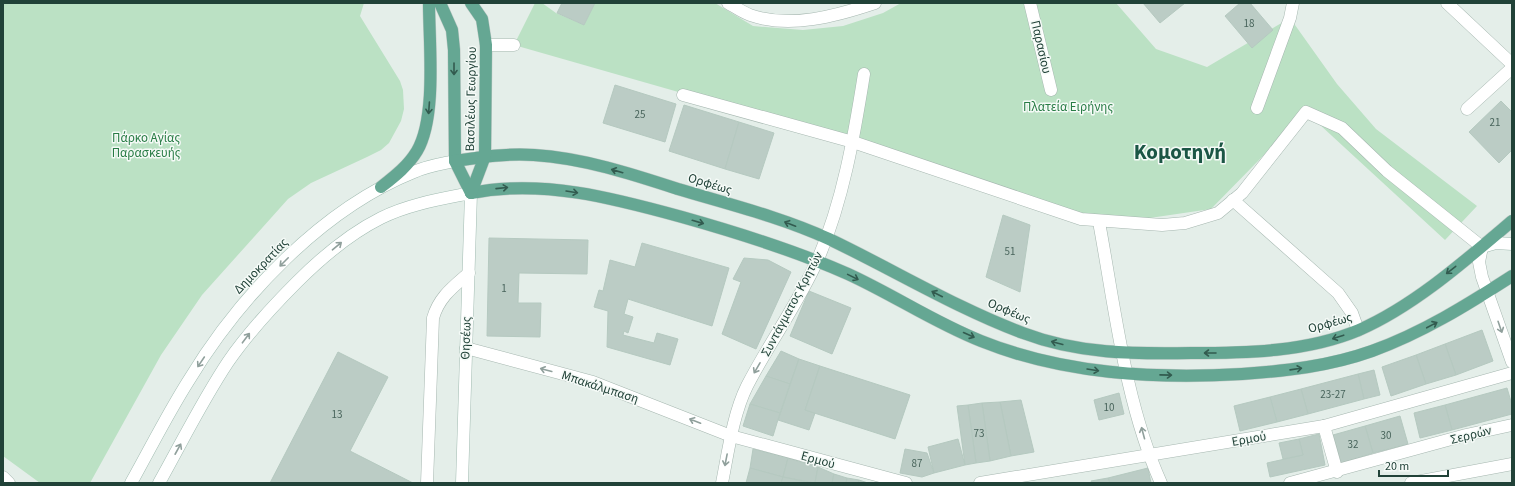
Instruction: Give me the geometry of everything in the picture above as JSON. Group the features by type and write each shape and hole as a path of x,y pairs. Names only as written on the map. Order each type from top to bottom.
{"main road":[{"path":"381,187 409,163 418,149 428,122 430,91 429,3"},
{"name":"Βασιλέως Γεωργίου","path":"440,3 452,30 454,50 455,161 471,193"},
{"name":"Βασιλέως Γεωργίου","path":"471,3 482,19 485,30 486,45 485,156 471,193"},
{"name":"Ορφέως","path":"485,156 535,155 610,169 772,217 827,238 962,307 1024,334 1060,345 1123,353 1229,353 1262,351 1312,344 1358,330 1408,303 1482,247 1512,221"},
{"name":"Δημοκρατίας","path":"455,161 485,156"},
{"path":"471,193 511,187 533,187 593,195 651,208 763,240 817,260 982,341 1020,355 1061,365 1127,373 1232,374 1287,370 1345,360 1396,342 1421,331 1512,276"}],"street":[{"path":"728,3 750,15 773,19 799,20 853,10 875,3"},
{"name":"Παρασίου","path":"1030,3 1051,90"},
{"path":"1257,108 1290,18 1293,3"},
{"path":"1447,3 1512,64"},
{"path":"486,45 514,45"},
{"path":"1466,109 1512,68"},
{"name":"Συντάγματος Κρητών","path":"722,483 730,436 746,388 817,260 832,226 854,142 864,74"},
{"path":"684,95 854,142 1059,213 1099,222 1162,225 1186,223 1218,212 1234,200 1242,193 1306,112 1342,128 1387,170 1482,247"},
{"name":"Δημοκρατίας","path":"131,483 189,380 221,332 256,290 295,251 335,217 381,187 414,172 455,161"},
{"path":"159,483 209,392 229,361 253,330 310,269 350,235 382,217 416,205 471,193"},
{"name":"Θησέως","path":"462,483 471,193"},
{"path":"1234,200 1338,293 1352,312 1358,330"},
{"path":"1099,222 1127,373 1149,456 1161,483"},
{"path":"1482,247 1496,243 1512,244"},
{"path":"1482,247 1480,262 1487,292 1512,362"},
{"path":"427,483 433,318 438,305 445,294 469,273"},
{"name":"Μπακάλμπαση","path":"466,348 593,382 730,436"},
{"name":"Ερμού","path":"980,483 1324,426 1512,373"},
{"name":"Σερρών","path":"1290,483 1337,472 1466,435 1512,425"},
{"path":"1324,426 1337,472"},
{"name":"Ερμού","path":"730,436 906,483"},
{"path":"1411,483 1512,464"},
{"path":"3,477 9,483"}],"green space":[{"name":"Πάρκο Αγίας Παρασκευής","path":"3,3 364,3 360,16 400,81 403,90 404,109 401,121 389,143 381,150 311,183 288,199 202,295 161,355 90,483 40,483 3,456"},
{"name":"Πλατεία Ειρήνης","path":"535,3 542,3 556,13 584,25 595,3 715,3 753,26 803,30 843,26 883,13 901,3 1116,3 1156,49 1207,67 1290,18 1337,84 1376,129 1477,206 1445,240 1306,112 1211,209 1102,225 853,142 514,45"}],"building":[{"path":"562,3 595,3 584,25 557,13"},
{"path":"1143,3 1185,3 1160,23"},
{"path":"1240,3 1250,3 1273,30 1252,48 1225,16"},
{"path":"615,85 676,104 665,142 603,123"},
{"path":"1501,101 1512,112 1512,150 1499,163 1469,132"},
{"path":"684,105 739,122 725,169 669,151"},
{"path":"739,122 774,133 759,179 725,169"},
{"path":"1003,215 1030,225 1020,292 986,277"},
{"path":"489,238 588,240 587,274 519,273 518,303 541,303 540,337 487,336"},
{"path":"642,243 729,268 712,326 628,299 624,314 633,317 628,333 624,331 623,335 654,343 657,333 678,339 670,365 607,347 608,311 594,307 599,290 603,291 610,260 635,267"},
{"path":"744,258 768,260 791,272 756,349 722,334 741,282 733,279"},
{"path":"809,291 851,308 832,354 790,336"},
{"path":"1482,330 1493,361 1456,375 1445,344"},
{"path":"1445,344 1456,375 1426,384 1416,355"},
{"path":"781,351 799,359 790,384 766,376"},
{"path":"338,352 388,377 350,451 413,483 270,483"},
{"path":"1416,355 1426,384 1391,396 1382,367"},
{"path":"799,359 820,366 805,410 815,413 809,430 778,420"},
{"path":"820,366 910,395 895,439 805,410"},
{"path":"1374,370 1380,395 1364,399 1358,374"},
{"path":"1358,374 1364,399 1308,414 1301,389"},
{"path":"766,376 790,384 780,413 750,404"},
{"path":"1507,388 1512,405 1512,414 1452,430 1445,405"},
{"path":"1301,389 1308,414 1277,422 1270,397"},
{"path":"1119,393 1124,414 1099,420 1094,400"},
{"path":"1270,397 1277,422 1240,431 1234,406"},
{"path":"1021,400 1034,452 1011,456 1000,402"},
{"path":"1000,402 1011,456 990,461 982,403"},
{"path":"982,403 990,461 976,463 968,405"},
{"path":"750,404 780,413 773,436 743,426"},
{"path":"968,405 976,463 965,465 957,406"},
{"path":"1445,405 1452,430 1420,438 1414,413"},
{"path":"1400,416 1408,444 1373,453 1365,426"},
{"path":"1365,426 1373,453 1341,463 1333,435"},
{"path":"1319,434 1325,465 1270,477 1267,463 1303,455 1299,439"},
{"path":"958,439 965,465 934,473 928,447"},
{"path":"1299,439 1303,455 1283,459 1279,443"},
{"path":"753,449 788,458 783,477 750,468"},
{"path":"905,449 927,453 934,473 922,477 900,473"},
{"path":"788,458 818,467 815,483 783,477"},
{"path":"818,467 834,474 832,483 815,483"},
{"path":"750,468 783,477 781,483 746,483"},
{"path":"1148,468 1151,483 1110,483 1108,478"},
{"path":"834,474 847,478 846,483 832,483"},
{"path":"783,477 811,483 781,483"},
{"path":"847,478 859,480 858,483 846,483"},
{"path":"1108,478 1110,483 1092,483 1091,481"},
{"path":"859,480 868,483 858,483"}],"district":[{"name":"Κομοτηνή","path":"1180,152"}]}
